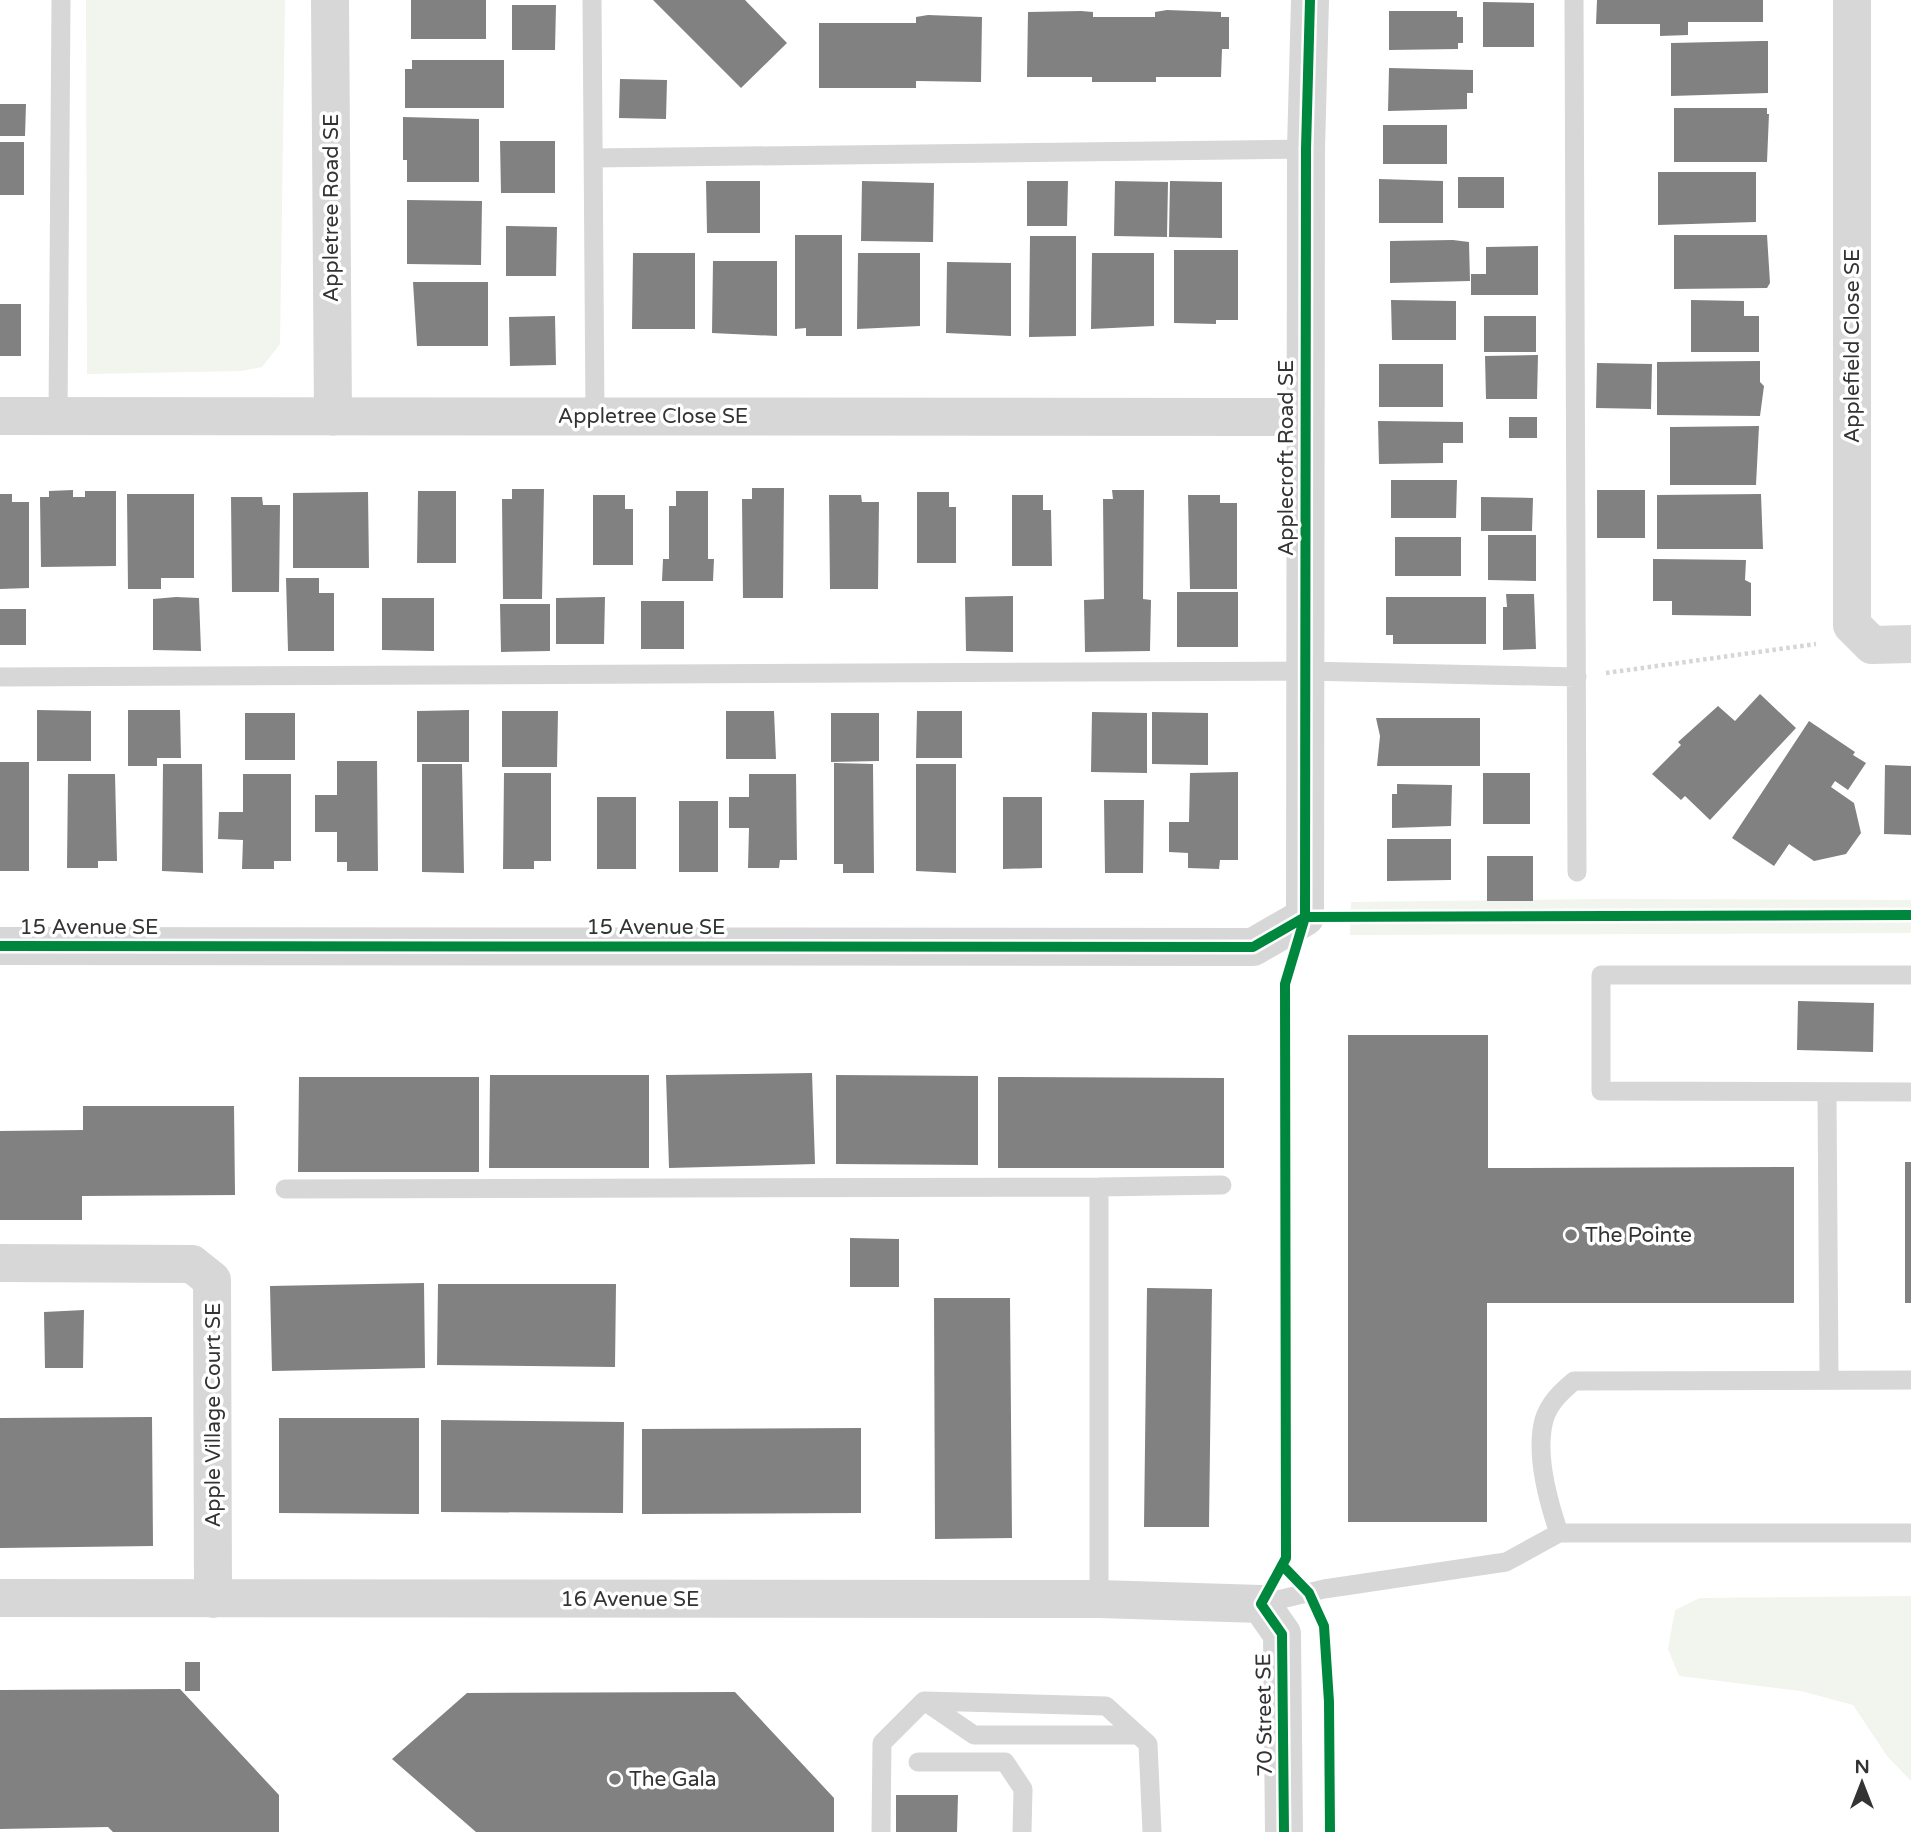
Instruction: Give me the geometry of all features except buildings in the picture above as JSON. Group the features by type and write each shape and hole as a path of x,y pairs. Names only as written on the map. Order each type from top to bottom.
{"street":[{"name":"Appletree Road SE","path":"330,0 333,416"},
{"name":"Applecroft Road SE","path":"1305,917 1306,149 1310,0"},
{"name":"Applefield Close SE","path":"1852,0 1852,625"},
{"name":"Appletree Close SE","path":"0,416 1306,417"},
{"path":"1852,625 1872,645 1911,644"},
{"name":"15 Avenue SE","path":"0,946 1253,947 1305,917"},
{"name":"Apple Village Court SE","path":"0,1263 192,1264 212,1280 213,1599"},
{"name":"16 Avenue SE","path":"0,1598 1099,1599 1261,1604"},
{"name":"70 Street SE","path":"1261,1604 1282,1633 1284,1832"}],"lane":[{"path":"58,416 61,0"},
{"path":"592,0 594,416"},
{"path":"1574,0 1577,872"},
{"path":"594,158 1306,149"},
{"path":"0,677 1306,671 1577,677"},
{"path":"1911,975 1601,975 1601,1091 1827,1094 1911,1092"},
{"path":"1827,1094 1829,1380"},
{"path":"285,1189 1222,1185"},
{"path":"1099,1187 1099,1599"},
{"path":"1559,1533 1546,1496 1544,1420 1556,1396 1573,1381 1911,1380"},
{"path":"1261,1604 1324,1589 1506,1562 1559,1533 1911,1533"},
{"path":"924,1701 974,1735 1138,1735"},
{"path":"881,1832 882,1743 924,1701 1106,1706 1148,1744 1152,1832"},
{"path":"919,1762 1006,1762 1023,1789 1022,1832"}],"path":[{"path":"1577,677 1811,646 1852,625"},
{"path":"1305,917 1911,915"}],"shaded area":[{"path":"86,0 285,0 280,344 262,367 241,371 87,374"},
{"path":"1601,899 1911,900 1911,933 1350,935 1351,902"},
{"path":"1911,1596 1911,1781 1887,1756 1853,1705 1801,1691 1679,1676 1668,1649 1675,1610 1700,1598"}],"cycle path":[{"path":"1284,1832 1282,1634 1261,1604 1286,1558 1285,984 1305,917 1306,149 1310,0"},
{"path":"0,946 1253,947 1305,917 1911,915"},
{"path":"1282,1565 1309,1593 1324,1626 1329,1702 1330,1832"}],"place":[{"name":"The Pointe","path":"1571,1235"},
{"name":"The Gala","path":"615,1779"}]}
